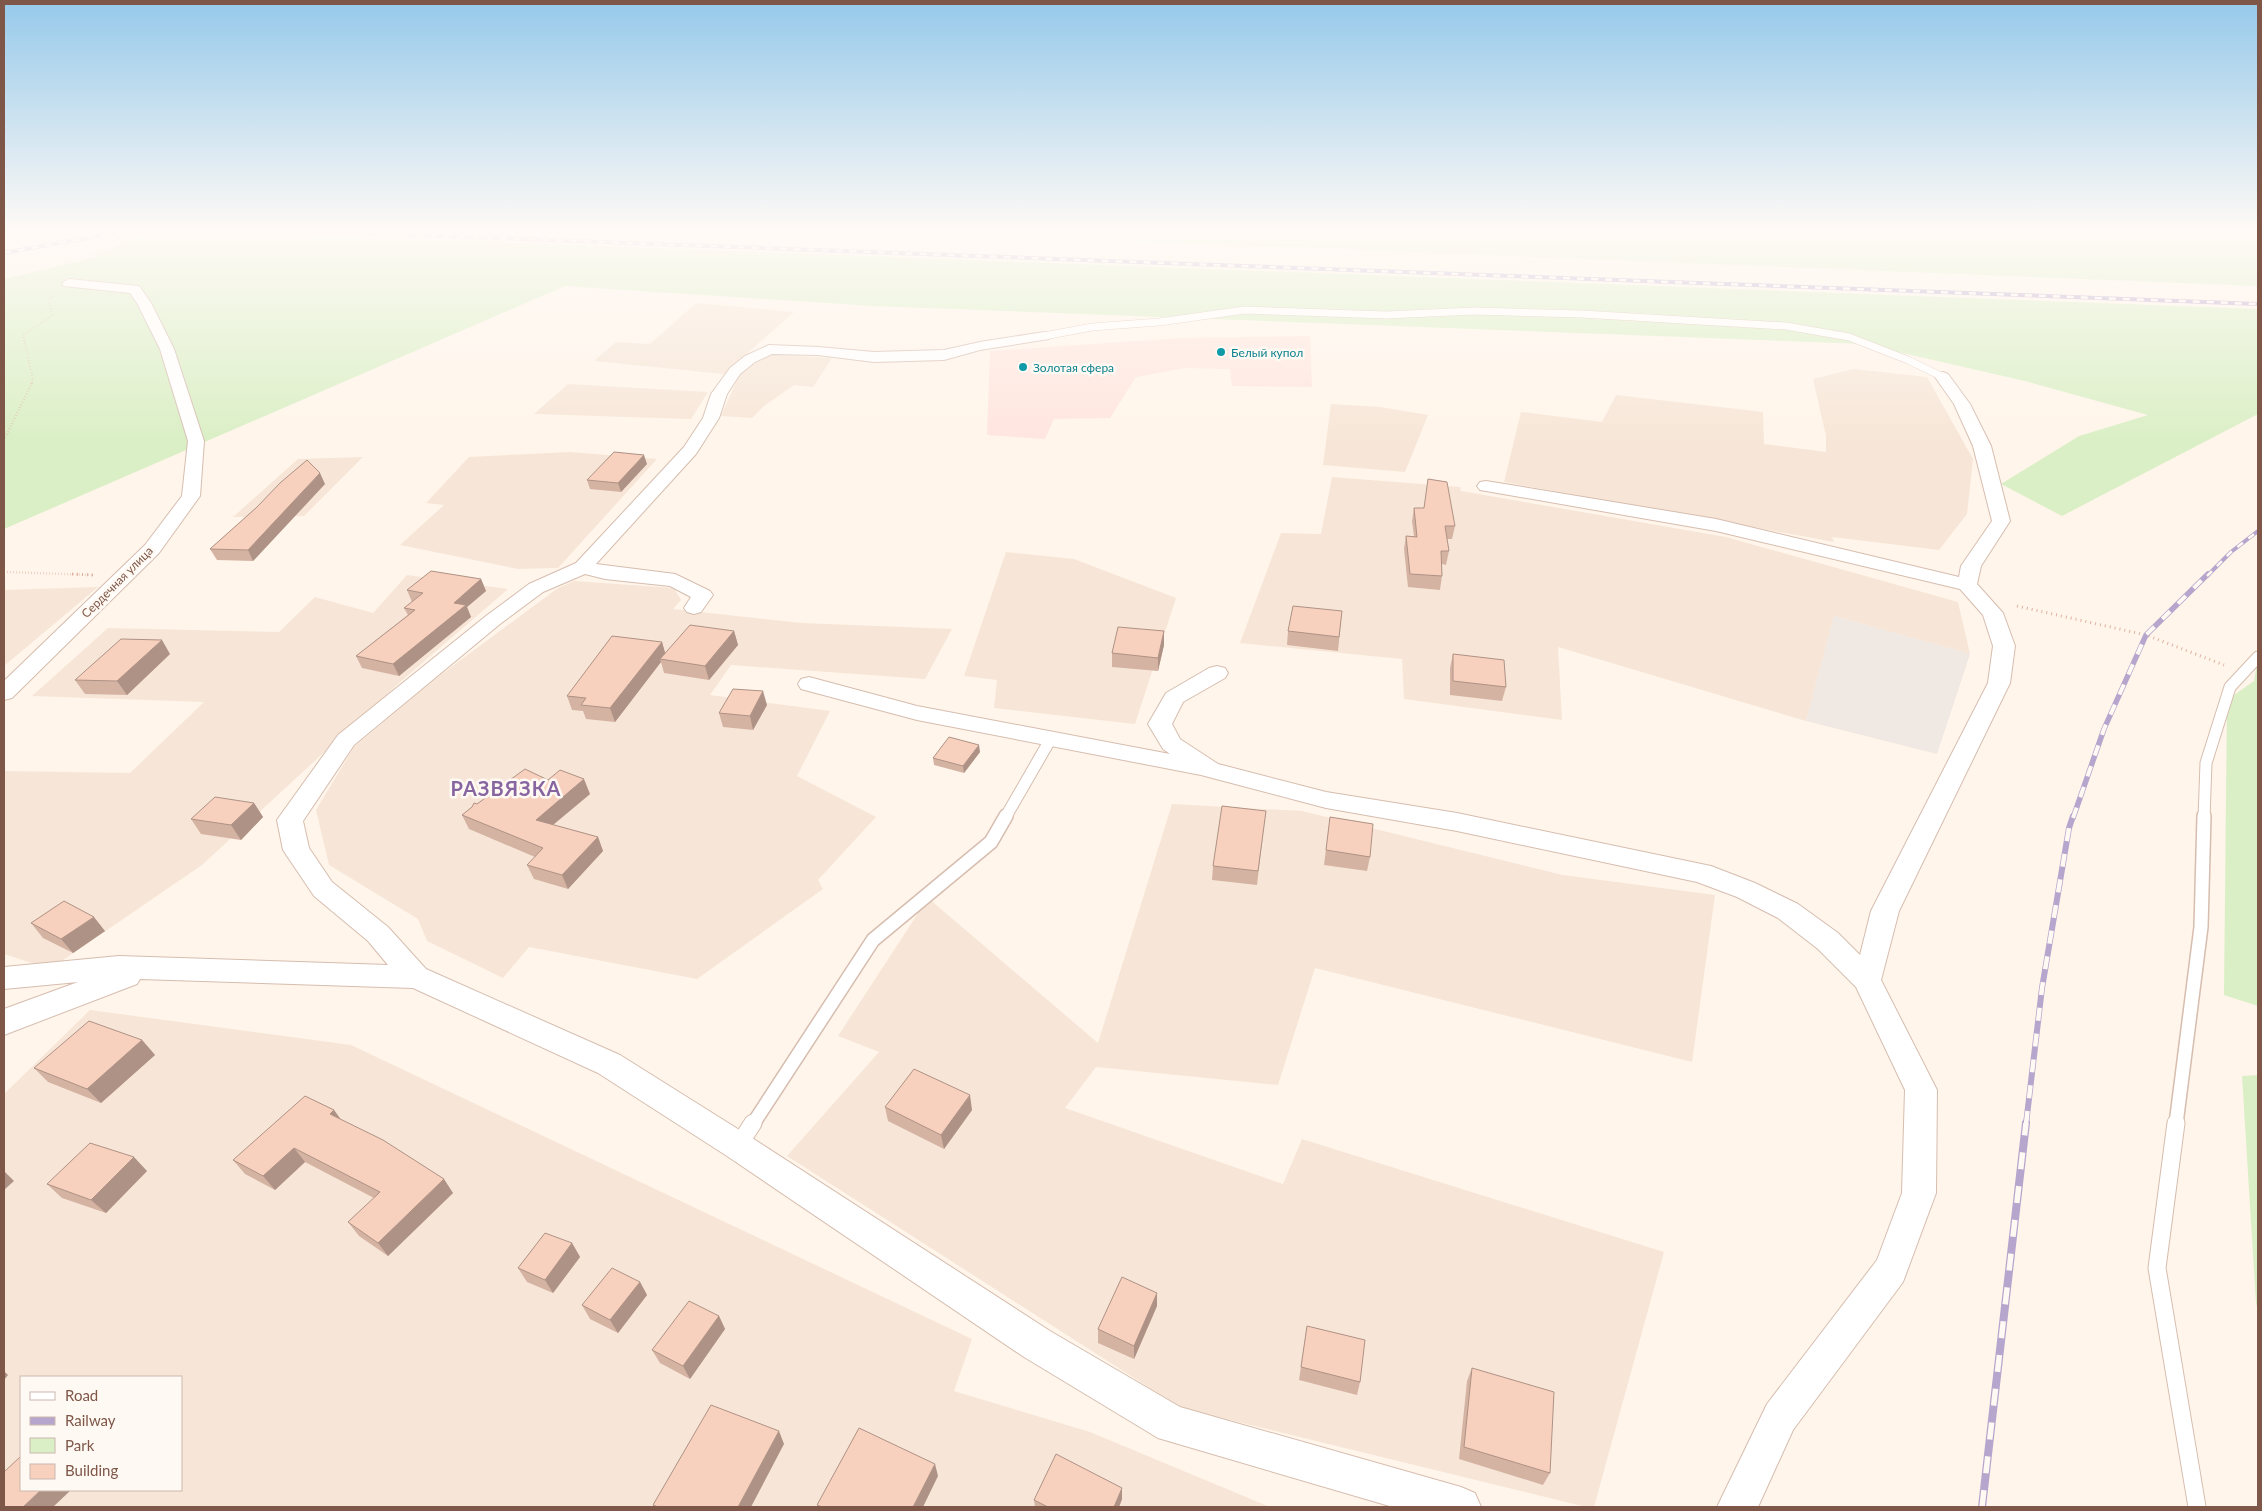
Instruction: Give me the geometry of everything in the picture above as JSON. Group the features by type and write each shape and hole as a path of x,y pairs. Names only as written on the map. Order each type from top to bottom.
{"street":[{"name":"Сердечная улица","path":"4,693 152,549 191,496 196,442 167,349 144,304"},
{"path":"416,977 378,934 323,889 296,850 290,820 346,740 492,620 528,594 583,567 690,450 711,418 719,394 735,371 750,359 768,349 818,351 874,357 944,355 980,346 1044,336"},
{"path":"1943,377 1962,404 1982,446 2001,521 1971,566 1973,591"},
{"path":"1486,486 1716,526 1856,557 1973,591 1993,613 2004,646 1999,683 1885,911 1867,980"},
{"path":"583,567 604,573 675,580 703,595 694,608"},
{"path":"1210,770 1171,744 1160,724 1174,698 1217,673"},
{"path":"808,684 917,713 1210,770 1326,800 1458,822 1702,873 1746,890 1788,911 1828,941 1867,980 1921,1090 1919,1193 1891,1270 1780,1418 1737,1507"},
{"path":"4,978 119,967 416,977 609,1064 738,1146 1037,1344 1172,1424 1461,1507"},
{"path":"4,1023 6,1020 147,968"}],"lane":[{"path":"1044,336 1092,327 1159,322 1245,310 1386,315 1474,311 1582,314 1795,328 1849,337 1908,360 1943,377"},
{"path":"2198,1507 2156,1268 2201,927 2206,763 2230,687 2258,657"},
{"path":"738,1146 873,940 991,842 1050,740"}],"path":[{"path":"4,440 33,380 23,335 53,315 49,304"},
{"path":"4,572 123,576"},
{"path":"1973,591 2146,635 2244,672"}],"shaded area":[{"path":"695,304 794,312 724,374 594,361 616,342 650,344"},
{"path":"1310,336 1312,387 1232,386 1230,369 1185,368 1136,377 1110,418 1054,419 1045,439 987,435 990,351 1182,338"},
{"path":"773,354 832,358 813,387 794,385 764,406 752,418 721,416 741,371"},
{"path":"1854,369 1927,377 1973,459 1967,514 1939,550 1832,537 1834,542 1504,482 1521,412 1602,422 1616,395 1763,412 1764,444 1826,452 1826,436 1813,379"},
{"path":"568,384 708,392 691,419 534,414"},
{"path":"1331,404 1380,407 1428,415 1405,472 1323,465"},
{"path":"570,452 657,459 558,568 518,569 400,545 444,505 426,503 469,457"},
{"path":"363,457 304,516 233,517 298,459"},
{"path":"1332,477 1460,487 1461,491 1726,537 1958,602 1970,654 1834,616 1806,721 1558,647 1562,720 1404,699 1402,659 1240,643 1281,533 1321,534"},
{"path":"1006,552 1074,559 1176,598 1135,724 994,708 997,680 964,676"},
{"path":"407,575 508,589 398,684 202,865 50,969 4,954 4,771 130,773 204,702 32,696 108,628 279,632 315,597 373,613"},
{"path":"574,581 674,588 681,600 673,609 802,623 952,629 925,679 731,665 710,695 830,711 797,776 876,817 818,880 823,889 697,979 529,947 503,978 427,941 418,919 329,865 316,810 354,747 435,679 558,588"},
{"path":"98,587 4,666 4,590"},
{"path":"1834,616 1970,654 1937,754 1806,721"},
{"path":"1172,804 1302,811 1563,875 1715,895 1692,1062 1315,968 1278,1085 1096,1067 1065,1108 1283,1184 1302,1139 1664,1252 1594,1507 1586,1507 1181,1408 787,1156 879,1052 838,1036 928,898 1098,1043"},
{"path":"90,1010 351,1045 972,1339 954,1391 1090,1432 1270,1507 4,1507 4,1094"}],"green space":[{"path":"4,304 525,304 4,529"},
{"path":"835,304 2114,304 2258,309 2258,414 2062,516 2001,484 2079,436 2148,415 2025,381 1863,344"},
{"path":"2258,657 2258,1006 2224,995 2227,700 2254,681"},
{"path":"2258,1075 2258,1310 2256,1303 2242,1076"}],"building":[{"path":"614,452 644,455 618,483 587,480"},
{"path":"307,460 320,473 248,550 210,549 257,507 280,483"},
{"path":"1428,479 1447,482 1455,526 1445,526 1449,551 1441,551 1442,576 1410,574 1406,536 1417,537 1414,508 1424,508"},
{"path":"431,571 481,579 454,603 466,605 393,664 356,656 415,610 404,608 423,593 407,590"},
{"path":"1293,606 1342,611 1339,637 1288,631"},
{"path":"690,625 734,631 705,666 660,659"},
{"path":"1118,627 1164,631 1158,658 1112,653"},
{"path":"612,636 662,642 610,708 581,705 586,698 567,696"},
{"path":"121,639 162,640 117,681 75,680"},
{"path":"1453,654 1504,660 1506,687 1453,681"},
{"path":"733,689 763,691 750,716 719,713"},
{"path":"949,737 979,745 963,766 933,758"},
{"path":"525,769 548,780 560,770 584,779 536,820 598,837 562,875 527,865 543,848 462,815 474,803 477,804"},
{"path":"215,797 254,803 231,825 191,819"},
{"path":"1222,806 1266,811 1258,871 1213,866"},
{"path":"1330,817 1373,824 1370,857 1326,850"},
{"path":"64,901 94,917 61,939 31,923"},
{"path":"89,1021 142,1040 87,1089 34,1068"},
{"path":"914,1069 970,1095 941,1135 885,1107"},
{"path":"305,1096 334,1110 330,1114 383,1140 444,1179 378,1243 348,1222 380,1192 294,1148 263,1176 233,1160"},
{"path":"90,1143 134,1157 91,1200 47,1184"},
{"path":"545,1233 572,1243 545,1280 518,1268"},
{"path":"612,1268 640,1282 610,1320 582,1305"},
{"path":"1122,1277 1157,1293 1134,1346 1098,1329"},
{"path":"689,1301 719,1316 683,1366 652,1350"},
{"path":"1307,1326 1365,1340 1360,1382 1301,1367"},
{"path":"1472,1368 1554,1392 1550,1473 1464,1447"},
{"path":"711,1405 779,1431 738,1507 658,1507 653,1505"},
{"path":"859,1428 935,1464 913,1507 822,1507 817,1505"},
{"path":"1056,1454 1122,1488 1114,1507 1048,1507 1034,1500"},
{"path":"20,1457 20,1491 40,1491 23,1507 4,1507 4,1472"}],"railway":[{"path":"2245,304 2258,304"},
{"path":"2207,576 2231,552 2258,531"},
{"path":"2073,818 2104,729 2146,635 2208,574"},
{"path":"2026,1124 2042,988 2069,828 2073,816"},
{"path":"1982,1507 2026,1123"}],"place":[{"name":"Белый купол","path":"1221,352"},
{"name":"Золотая сфера","path":"1023,367"}],"district":[{"name":"РАЗВЯЗКА","path":"506,788"}]}
